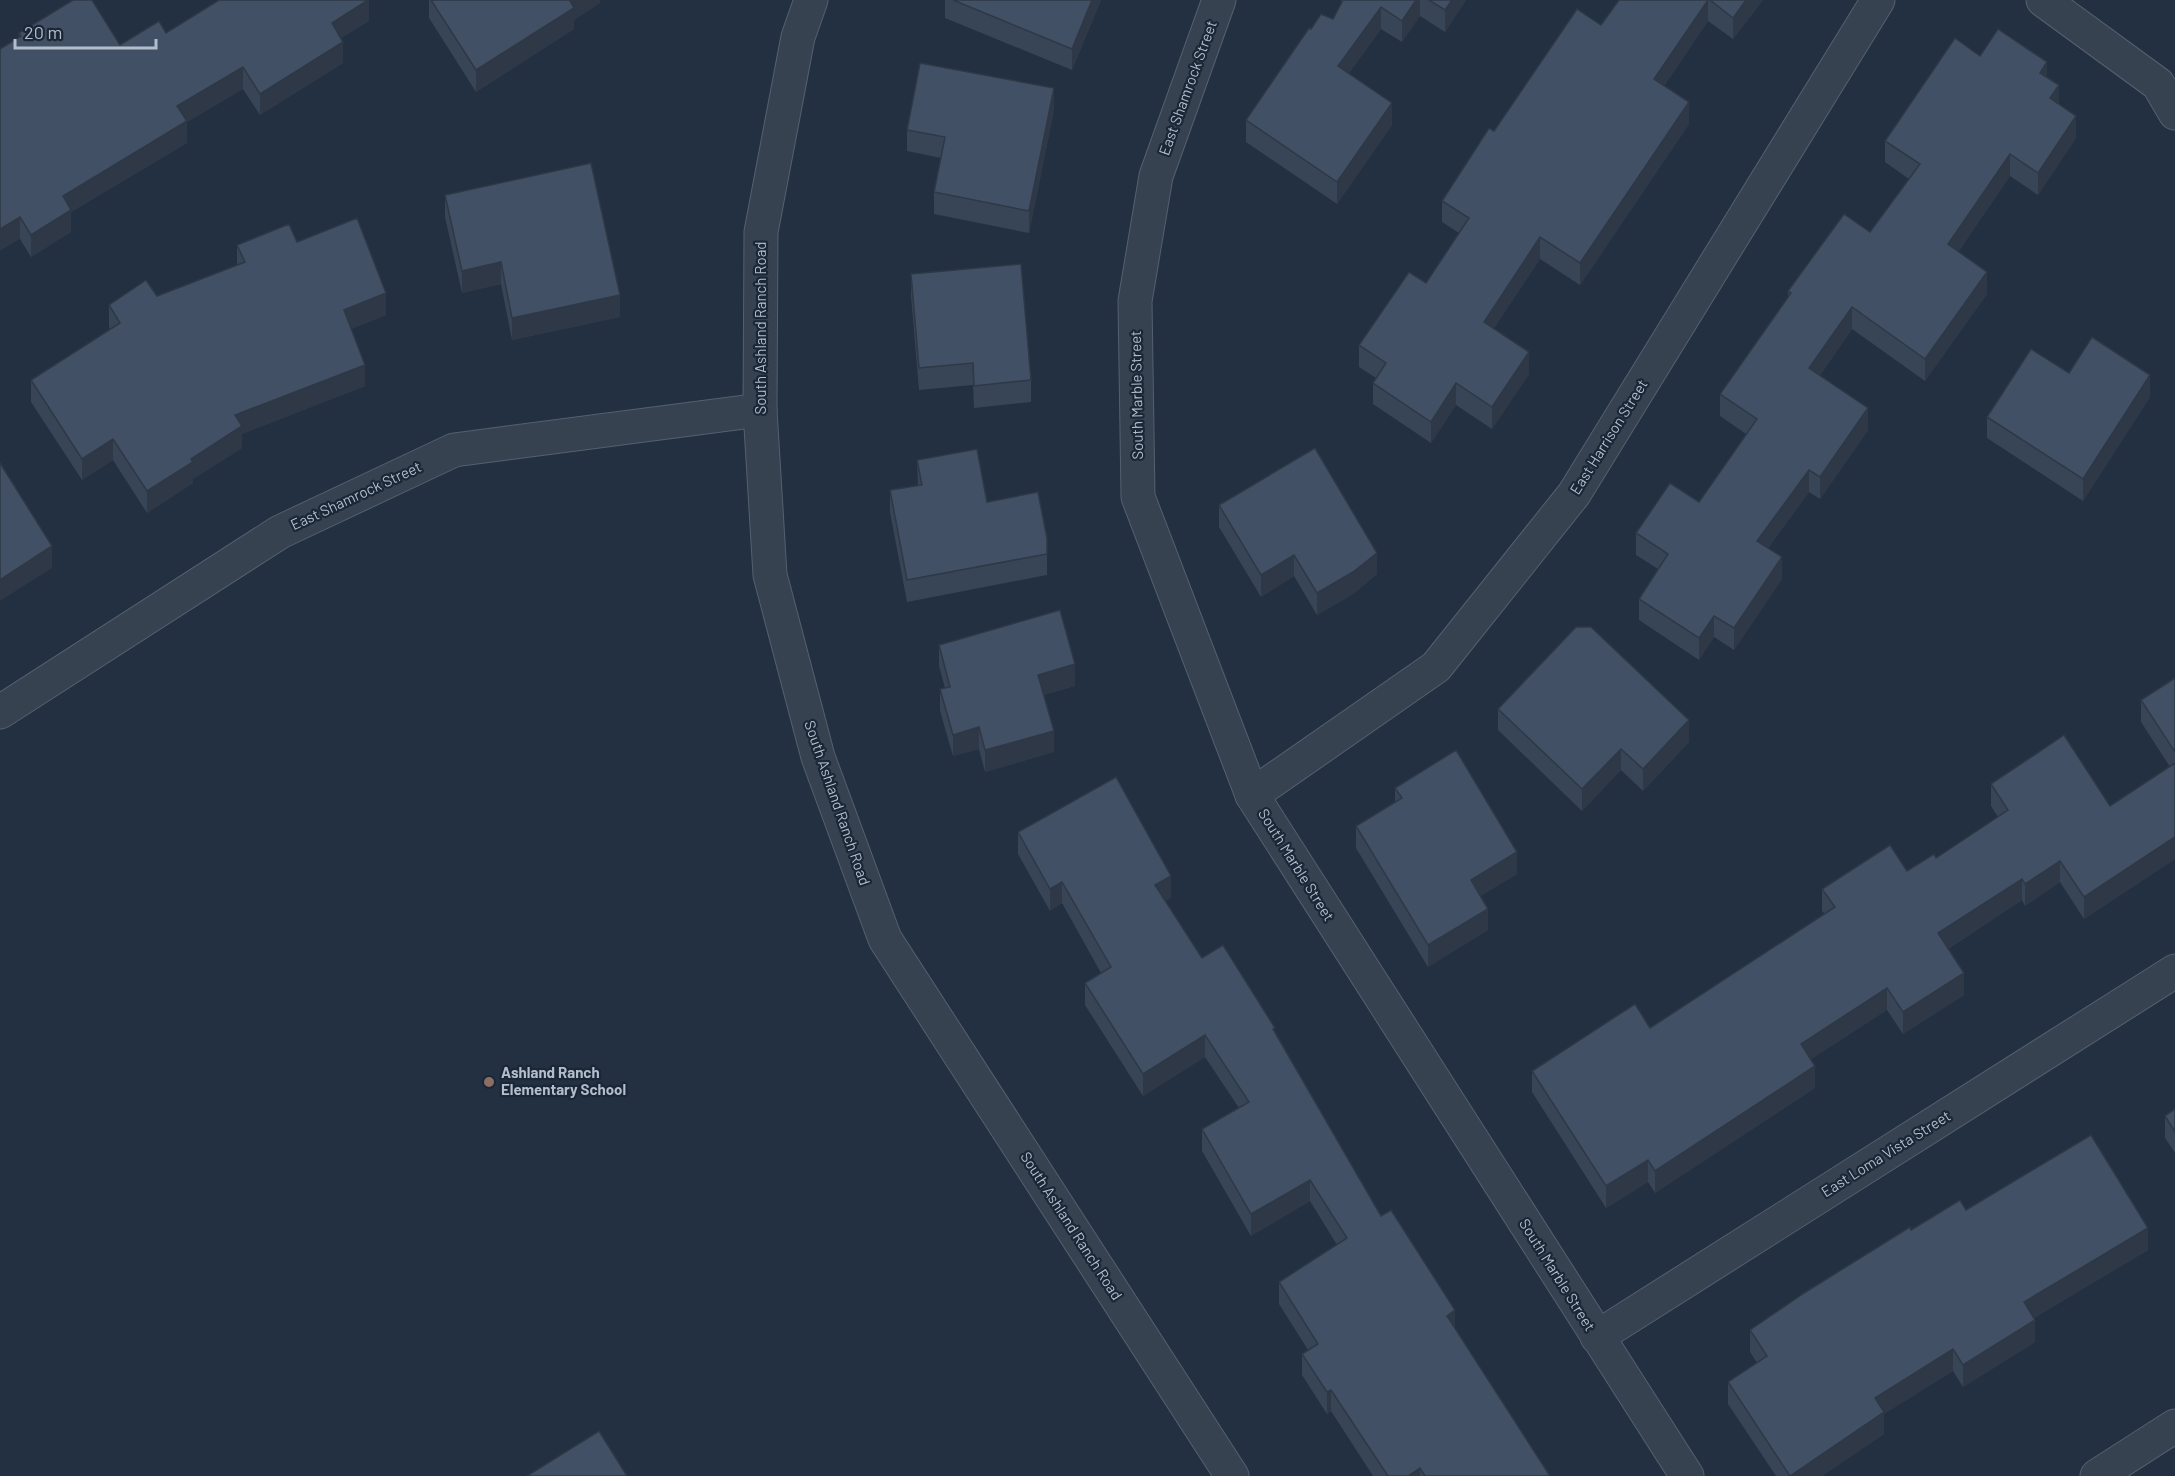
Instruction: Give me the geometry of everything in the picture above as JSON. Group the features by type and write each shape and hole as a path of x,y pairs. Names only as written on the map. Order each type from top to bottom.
{"street":[{"name":"South Ashland Ranch Road","path":"811,0 798,37 761,232 760,410 770,575 818,757 885,939 1232,1476"},
{"name":"East Shamrock Street","path":"1156,176 1219,0"},
{"name":"East Harrison Street","path":"1252,795 1436,667 1567,504 1878,0"},
{"path":"2043,0 2158,84 2175,113"},
{"name":"South Marble Street","path":"1156,176 1135,301 1138,497 1252,795 1687,1476"},
{"name":"East Shamrock Street","path":"0,712 280,532 454,450 760,410"},
{"name":"East Loma Vista Street","path":"1597,1337 2175,971"},
{"path":"2097,1476 2175,1426"}],"building":[{"path":"73,0 92,0 120,45 159,21 166,33 219,0 368,0 332,23 343,42 260,94 243,67 177,106 187,121 63,196 71,210 31,235 20,217 0,229 0,49 21,36 19,33"},
{"path":"431,0 572,0 570,1 574,8 476,70"},
{"path":"953,0 1092,0 1072,49"},
{"path":"1343,0 1416,0 1402,21 1381,7 1338,66 1392,103 1337,182 1246,120 1309,28 1311,29 1321,14 1333,19"},
{"path":"1429,0 1452,0 1445,10"},
{"path":"1619,0 1708,0 1654,79 1689,102 1580,263 1540,237 1484,322 1529,352 1492,407 1456,383 1431,422 1373,383 1386,363 1359,345 1409,272 1426,283 1469,218 1442,201 1489,128 1494,131 1577,9 1601,25"},
{"path":"1710,0 1746,0 1733,18"},
{"path":"1998,29 2047,62 2040,73 2059,85 2050,98 2076,116 2038,173 2010,154 1948,244 1987,272 1925,359 1852,307 1809,368 1868,408 1820,477 1809,470 1757,541 1782,557 1734,628 1714,616 1699,638 1639,599 1668,554 1636,533 1670,483 1699,502 1757,419 1720,394 1791,293 1788,291 1844,214 1870,232 1920,164 1885,141 1955,38 1980,56"},
{"path":"920,63 1054,88 1029,211 934,192 945,137 907,130"},
{"path":"591,163 620,295 512,318 501,262 462,271 445,195"},
{"path":"357,218 386,293 344,310 365,365 235,415 242,426 191,459 193,462 147,491 113,439 82,459 31,380 120,323 109,305 146,280 157,296 245,262 237,245 289,224 297,242"},
{"path":"1021,264 1031,380 974,386 973,363 919,368 911,274"},
{"path":"2092,337 2150,375 2083,479 1987,417 2031,349 2069,373"},
{"path":"1315,448 1377,553 1353,572 1317,593 1294,555 1261,575 1219,505"},
{"path":"977,449 987,502 1038,492 1047,538 1047,554 907,580 890,490 922,485 917,460"},
{"path":"0,463 52,546 0,580"},
{"path":"1060,610 1075,664 1038,675 1054,731 985,750 979,727 953,735 940,689 950,687 939,645"},
{"path":"1576,627 1591,627 1689,720 1643,769 1621,749 1582,789 1498,709"},
{"path":"2175,678 2175,752 2141,700"},
{"path":"2064,735 2110,806 2175,763 2175,837 2084,897 2060,861 2025,884 2022,879 1938,933 1964,973 1903,1012 1887,988 1801,1044 1815,1066 1655,1171 1648,1160 1606,1186 1532,1071 1635,1004 1650,1028 1835,907 1822,889 1890,845 1907,871 1934,854 1936,858 2008,810 1991,784"},
{"path":"1456,750 1517,852 1471,880 1488,909 1428,945 1356,826 1402,798 1395,788"},
{"path":"1116,777 1171,876 1155,885 1202,958 1223,945 1275,1028 1273,1029 1381,1216 1391,1210 1455,1310 1447,1316 1550,1476 1425,1476 1420,1468 1408,1476 1388,1476 1331,1390 1327,1392 1302,1354 1318,1344 1279,1282 1347,1238 1310,1180 1251,1214 1202,1129 1249,1102 1205,1035 1143,1074 1085,983 1111,967 1062,882 1050,889 1018,832"},
{"path":"2175,1109 2175,1132 2165,1116"},
{"path":"2091,1135 2148,1228 2024,1302 2035,1320 1963,1365 1953,1349 1875,1398 1884,1412 1790,1476 1728,1382 1767,1356 1750,1330 1804,1293 1910,1227 1911,1230 1960,1200 1966,1210"},
{"path":"599,1431 627,1476 527,1476"}],"place":[{"name":"Ashland Ranch Elementary School","path":"489,1082"}]}
